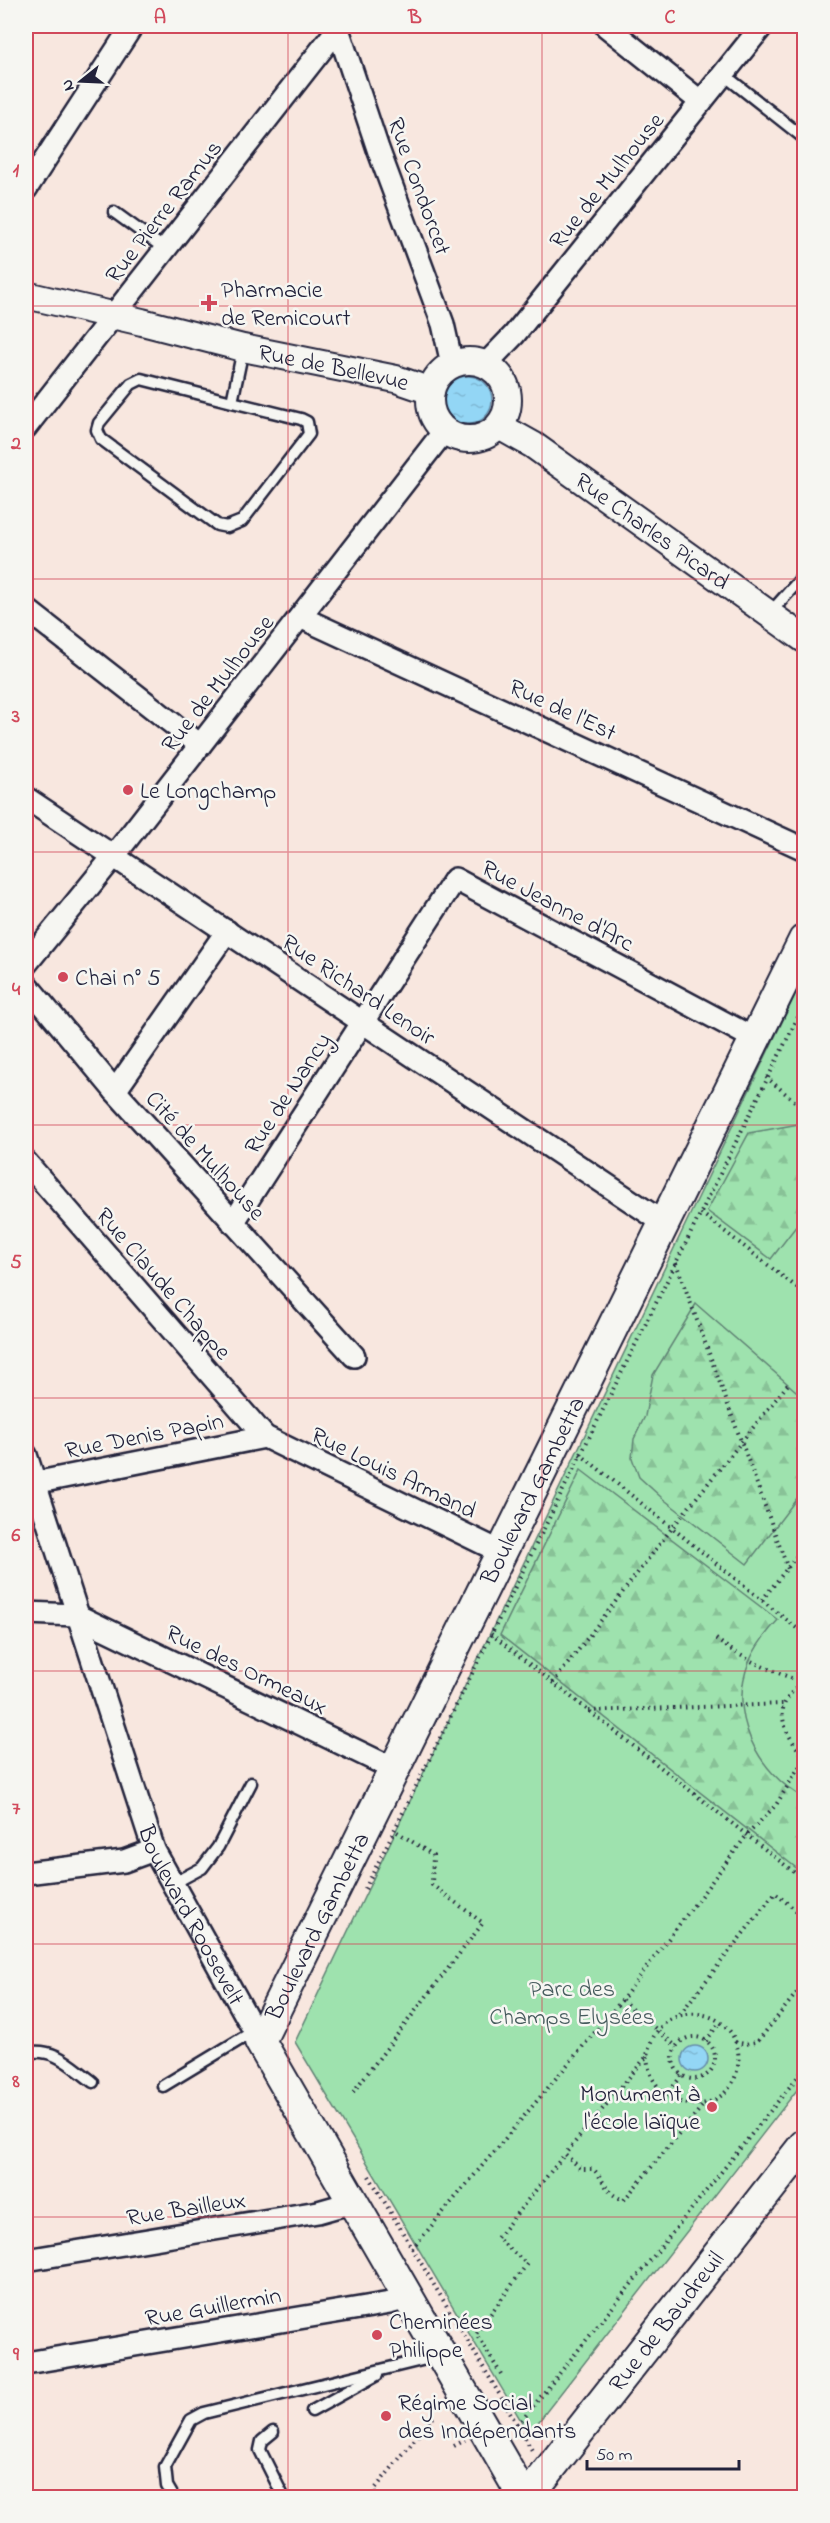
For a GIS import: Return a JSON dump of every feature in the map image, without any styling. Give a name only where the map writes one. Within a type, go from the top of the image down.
[{"type":"main road","name":"Boulevard Gambetta","points":[[257,2036],[383,1823],[394,1769],[481,1626],[501,1552],[558,1437],[680,1211],[751,1048],[804,940]]},
{"type":"main road","name":"Boulevard Roosevelt","points":[[257,2036],[353,2202],[400,2255],[408,2298],[525,2498]]},
{"type":"main road","name":"Rue de Baudreuil","points":[[525,2498],[804,2145]]},
{"type":"street","points":[[26,189],[132,26]]},
{"type":"street","name":"Rue Pierre Ramus","points":[[26,427],[339,26]]},
{"type":"street","name":"Rue Condorcet","points":[[339,26],[378,149],[443,324],[452,364]]},
{"type":"street","points":[[606,26],[701,102]]},
{"type":"street","name":"Rue de Mulhouse","points":[[486,364],[514,335],[762,26]]},
{"type":"street","name":"Rue de Bellevue","points":[[26,295],[243,348],[396,380],[431,391]]},
{"type":"street","points":[[475,361],[486,364],[504,380],[508,392],[509,404],[499,426],[490,433],[467,439],[445,430],[432,412],[431,391],[443,371],[452,364],[475,361]]},
{"type":"street","name":"Rue Charles Picard","points":[[499,426],[533,445],[804,639]]},
{"type":"street","name":"Rue de Mulhouse","points":[[26,964],[114,856],[445,430]]},
{"type":"street","points":[[26,609],[200,745]]},
{"type":"street","name":"Rue de l'Est","points":[[300,617],[804,849]]},
{"type":"street","name":"Rue Richard Lenoir","points":[[26,798],[364,1022],[680,1211]]},
{"type":"street","name":"Rue Jeanne d'Arc","points":[[364,1022],[455,879],[751,1048]]},
{"type":"street","points":[[115,1091],[227,931]]},
{"type":"street","name":"Cité de Mulhouse","points":[[26,984],[115,1091],[354,1356]]},
{"type":"street","name":"Rue de Nancy","points":[[233,1223],[364,1022]]},
{"type":"street","name":"Rue Claude Chappe","points":[[26,1162],[265,1437]]},
{"type":"street","name":"Rue Denis Papin","points":[[34,1483],[265,1437]]},
{"type":"street","name":"Rue Louis Armand","points":[[265,1437],[501,1552]]},
{"type":"street","name":"Boulevard Roosevelt","points":[[26,1455],[154,1850],[257,2036]]},
{"type":"street","points":[[26,1613],[76,1615]]},
{"type":"street","name":"Rue des Ormeaux","points":[[76,1615],[394,1769]]},
{"type":"street","points":[[26,1873],[124,1861],[154,1850]]},
{"type":"street","name":"Rue Bailleux","points":[[26,2260],[318,2212],[353,2202]]},
{"type":"street","name":"Rue Guillermin","points":[[26,2363],[390,2303],[408,2298]]},
{"type":"lane","points":[[723,74],[804,138]]},
{"type":"lane","points":[[114,212],[165,249]]},
{"type":"lane","points":[[232,402],[243,348]]},
{"type":"lane","points":[[141,379],[232,402],[301,418],[307,422],[309,435],[242,521],[226,527],[217,525],[100,438],[98,430],[99,423],[131,384],[141,379]]},
{"type":"lane","points":[[769,614],[804,575]]},
{"type":"lane","points":[[172,1884],[202,1868],[218,1847],[251,1783]]},
{"type":"lane","points":[[163,2086],[257,2036]]},
{"type":"lane","points":[[26,2054],[37,2051],[53,2053],[93,2082]]},
{"type":"lane","points":[[174,2498],[167,2486],[165,2467],[191,2420],[204,2413],[442,2355]]},
{"type":"lane","points":[[312,2411],[390,2368]]},
{"type":"lane","points":[[273,2432],[262,2441],[260,2450],[284,2498]]},
{"type":"path","points":[[364,1892],[383,1823],[481,1626],[582,1455],[676,1262],[680,1211],[767,1078],[804,1005]]},
{"type":"path","points":[[751,1048],[767,1078],[804,1109]]},
{"type":"path","points":[[680,1211],[804,1293]]},
{"type":"path","points":[[676,1262],[788,1569]]},
{"type":"path","points":[[553,1683],[672,1528],[789,1383]]},
{"type":"path","points":[[558,1437],[804,1634]]},
{"type":"path","points":[[762,1600],[804,1548]]},
{"type":"path","points":[[481,1626],[804,1880]]},
{"type":"path","points":[[400,2255],[621,2000],[747,1835],[776,1805],[804,1758],[788,1734],[783,1713],[784,1704],[803,1680],[754,1664],[734,1653],[716,1639]]},
{"type":"path","points":[[589,1711],[784,1704]]},
{"type":"path","points":[[353,2091],[483,1923],[432,1885],[433,1856],[383,1823]]},
{"type":"path","points":[[680,2015],[775,1893],[804,1917]]},
{"type":"path","points":[[735,2042],[745,2044],[757,2042],[804,1984]]},
{"type":"path","points":[[621,2000],[677,2047]]},
{"type":"path","points":[[565,2154],[581,2169],[593,2169],[599,2175],[602,2184],[614,2196],[624,2200],[705,2103],[727,2090],[738,2067],[735,2042],[729,2031],[720,2022],[701,2014],[680,2015],[670,2019],[656,2031],[649,2044],[648,2068],[652,2080],[666,2096],[680,2103],[693,2105],[705,2103]]},
{"type":"path","points":[[706,2041],[720,2022]]},
{"type":"path","points":[[687,2039],[706,2041],[711,2046],[715,2058],[711,2070],[707,2075],[695,2079],[682,2075],[675,2065],[677,2047],[687,2039]]},
{"type":"path","points":[[468,2341],[476,2334],[528,2264],[497,2238],[647,2056]]},
{"type":"path","points":[[518,2426],[804,2069]]},
{"type":"path","points":[[666,2096],[682,2075]]},
{"type":"path","points":[[364,2167],[400,2255],[468,2341],[510,2412]]},
{"type":"path","points":[[476,2334],[501,2374]]},
{"type":"path","points":[[378,2498],[374,2490],[436,2416]]},
{"type":"green space","name":"Parc des Champs Elysées","points":[[804,976],[804,2081],[529,2434],[295,2042]]},
{"type":"green space","points":[[804,1123],[804,1216],[771,1259],[707,1211],[749,1133]]},
{"type":"green space","points":[[696,1304],[804,1398],[804,1489],[747,1564],[662,1498],[639,1477],[632,1458],[634,1439],[645,1416],[653,1375]]},
{"type":"green space","points":[[581,1470],[778,1620],[762,1640],[749,1662],[743,1682],[742,1702],[751,1740],[760,1758],[787,1787],[804,1798],[804,1874],[500,1635]]},
{"type":"water","points":[[468,376],[485,383],[492,400],[485,417],[468,424],[451,417],[444,400],[451,383]]},
{"type":"water","points":[[695,2046],[704,2050],[708,2059],[704,2068],[695,2072],[686,2068],[682,2059],[686,2050]]},
{"type":"place","name":"Pharmacie de Remicourt","points":[[209,303]]},
{"type":"place","name":"Le Longchamp","points":[[128,790]]},
{"type":"place","name":"Chai n° 5","points":[[63,977]]},
{"type":"place","name":"Monument à l'école laïque","points":[[712,2107]]},
{"type":"place","name":"Cheminées Philippe","points":[[377,2335]]},
{"type":"place","name":"Régime Social des Indépendants","points":[[386,2416]]}]
